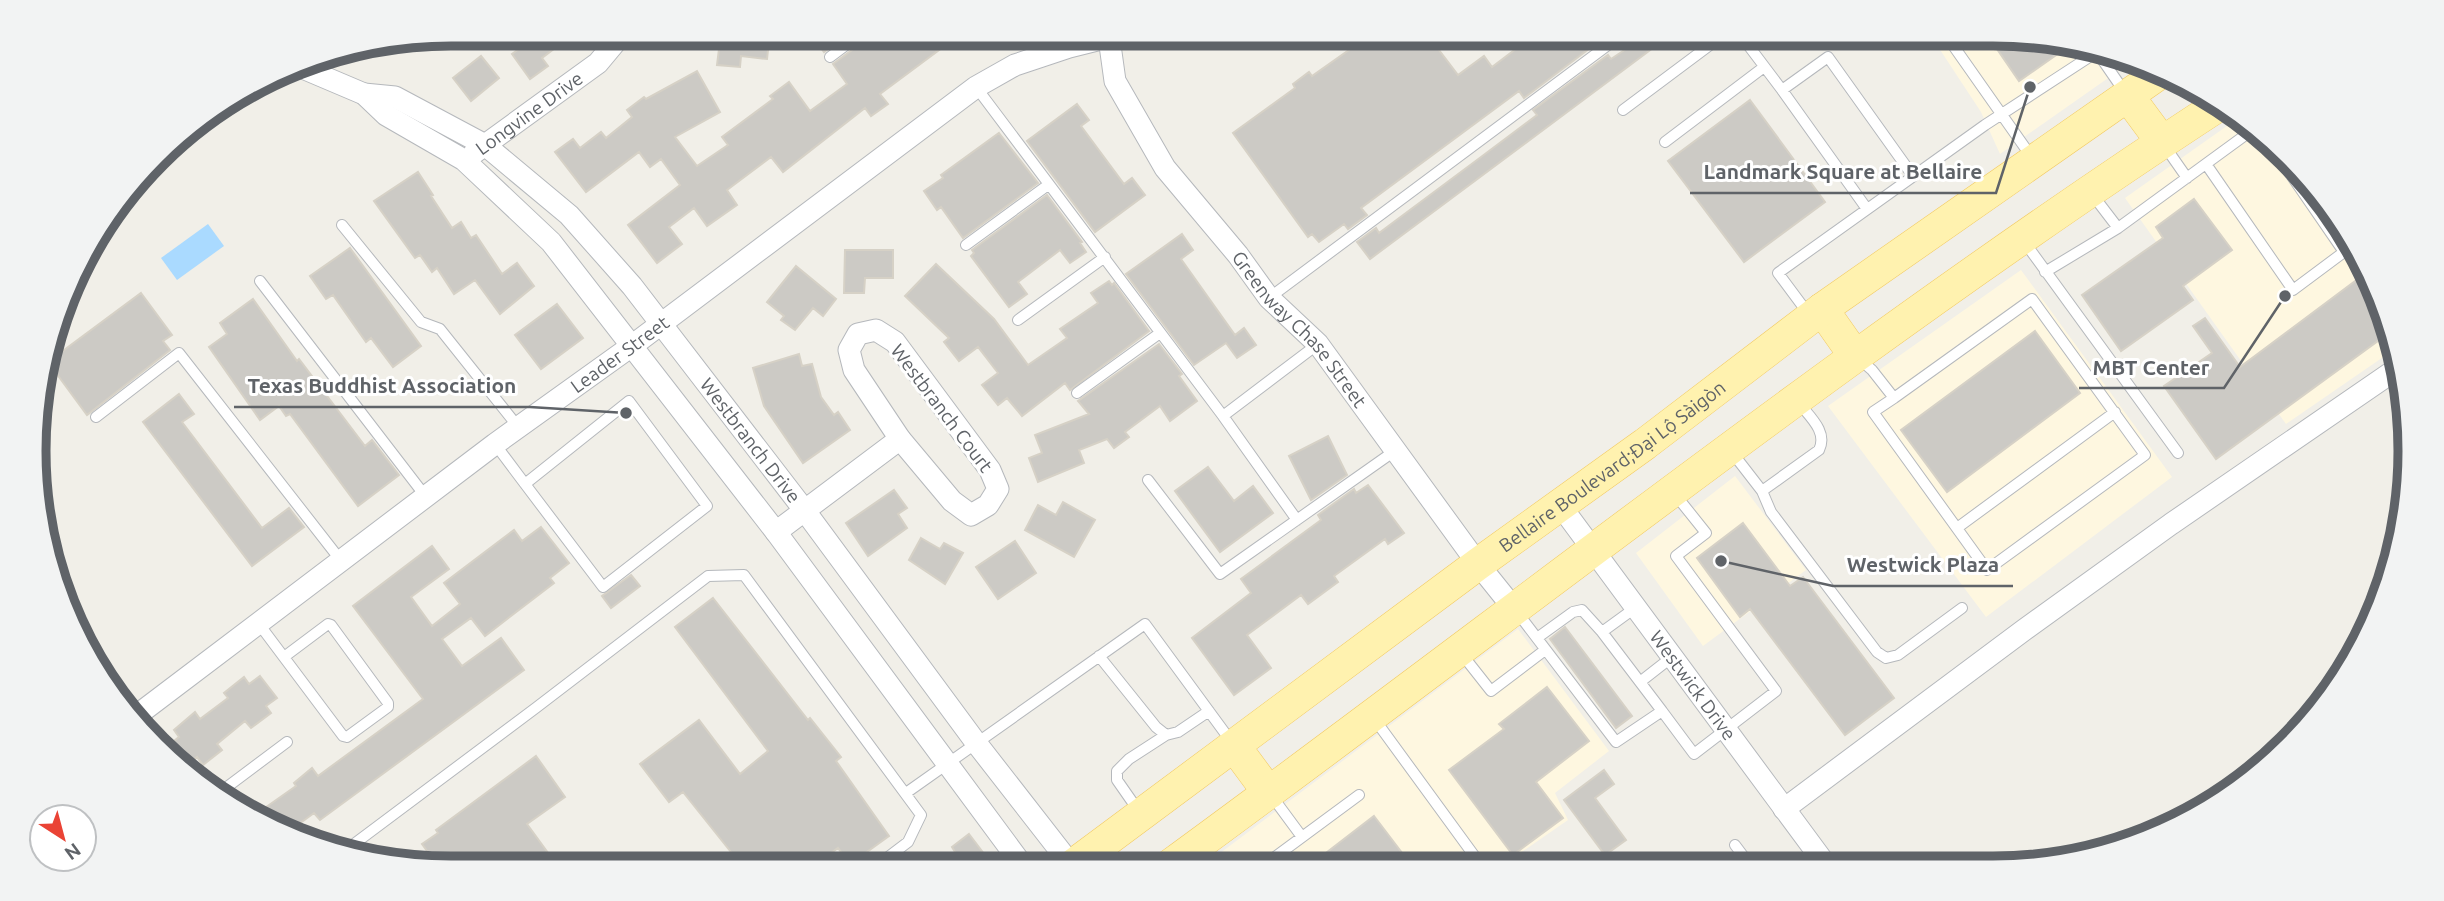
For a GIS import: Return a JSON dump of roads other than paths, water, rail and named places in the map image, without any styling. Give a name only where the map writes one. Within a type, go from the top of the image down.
[{"type":"main road","name":"Bellaire Boulevard;Đại Lộ Sàigòn","points":[[1086,856],[1478,564],[1645,444],[1816,313],[2153,78]]},
{"type":"main road","points":[[2128,96],[2162,142]]},
{"type":"main road","points":[[1183,856],[1855,356],[2162,142],[2213,110]]},
{"type":"main road","points":[[1816,313],[1855,356]]},
{"type":"main road","points":[[1235,747],[1269,793]]},
{"type":"street","name":"Longvine Drive","points":[[464,160],[598,64],[613,46]]},
{"type":"street","name":"Leader Street","points":[[141,712],[495,444],[633,345],[976,87],[1015,65],[1073,46]]},
{"type":"street","name":"Greenway Chase Street","points":[[1117,46],[1115,81],[1165,168],[1238,255],[1269,298],[1318,344],[1478,564],[1515,610]]},
{"type":"street","name":"Westbranch Drive","points":[[310,71],[364,94],[395,97],[485,145],[569,215],[632,286],[806,510],[977,744],[1064,856]]},
{"type":"street","name":"Westbranch Drive","points":[[364,94],[386,115],[464,160],[551,242],[776,532],[1016,856]]},
{"type":"street","name":"Westbranch Court","points":[[876,330],[895,341],[990,470],[998,489],[988,505],[971,515],[952,501],[900,439],[853,370],[849,351],[858,334],[876,330]]},
{"type":"street","points":[[1784,808],[2160,532],[2391,373]]},
{"type":"street","points":[[776,532],[900,439]]},
{"type":"street","name":"Westwick Drive","points":[[1560,505],[1784,808],[1816,856]]},
{"type":"lane","points":[[830,57],[845,46]]},
{"type":"lane","points":[[1269,298],[1607,46]]},
{"type":"lane","points":[[1623,110],[1709,46]]},
{"type":"lane","points":[[1749,46],[1867,209]]},
{"type":"lane","points":[[1954,46],[2034,161]]},
{"type":"lane","points":[[1782,90],[1828,57],[1913,176]]},
{"type":"lane","points":[[1816,313],[1778,273],[1984,125],[2090,57]]},
{"type":"lane","points":[[2107,62],[2128,96]]},
{"type":"lane","points":[[1665,142],[1764,67]]},
{"type":"lane","points":[[976,87],[1223,416],[1297,520]]},
{"type":"lane","points":[[2045,272],[2118,228],[2246,134]]},
{"type":"lane","points":[[2162,142],[2187,178]]},
{"type":"lane","points":[[2206,164],[2293,290],[2344,252],[2292,177]]},
{"type":"lane","points":[[966,245],[1048,185]]},
{"type":"lane","points":[[2091,192],[2118,228]]},
{"type":"lane","points":[[342,225],[421,322],[440,329],[519,428]]},
{"type":"lane","points":[[2022,240],[2178,453]]},
{"type":"lane","points":[[1018,320],[1105,257]]},
{"type":"lane","points":[[260,281],[426,497]]},
{"type":"lane","points":[[2032,299],[2146,454],[1987,569],[1873,412],[1894,398],[2032,299]]},
{"type":"lane","points":[[1077,394],[1160,334]]},
{"type":"lane","points":[[1223,416],[1318,344]]},
{"type":"lane","points":[[96,417],[179,353],[342,562]]},
{"type":"lane","points":[[1855,356],[1872,370],[1894,398]]},
{"type":"lane","points":[[1762,491],[1819,450],[1823,443],[1821,432],[1796,399]]},
{"type":"lane","points":[[495,444],[525,484],[603,587],[707,506],[629,401],[525,484]]},
{"type":"lane","points":[[1957,528],[2115,412]]},
{"type":"lane","points":[[1729,449],[1762,491],[1771,512],[1877,652],[1886,658],[1898,655],[1962,608]]},
{"type":"lane","points":[[1148,480],[1220,574],[1397,450]]},
{"type":"lane","points":[[1537,638],[1578,609],[1588,614],[1695,754],[1776,691],[1676,556],[1706,533],[1673,491]]},
{"type":"lane","points":[[354,844],[708,576],[744,575],[921,815],[908,842],[890,856]]},
{"type":"lane","points":[[1602,632],[1635,608]]},
{"type":"lane","points":[[1515,610],[1616,742],[1662,711]]},
{"type":"lane","points":[[259,624],[343,736],[347,737],[387,707],[388,703],[331,625],[328,624],[284,657]]},
{"type":"lane","points":[[906,793],[1145,624],[1235,747]]},
{"type":"lane","points":[[1460,651],[1491,691],[1545,650]]},
{"type":"lane","points":[[1099,656],[1156,727],[1166,735]]},
{"type":"lane","points":[[1640,682],[1672,657]]},
{"type":"lane","points":[[1142,815],[1117,780],[1117,771],[1129,759],[1209,711]]},
{"type":"lane","points":[[1373,717],[1474,856]]},
{"type":"lane","points":[[226,788],[287,742]]},
{"type":"lane","points":[[1269,793],[1302,837]]},
{"type":"lane","points":[[1276,856],[1359,795]]},
{"type":"lane","points":[[1735,845],[1743,856]]},
{"type":"water","points":[[208,224],[224,246],[177,280],[161,258]]},
{"type":"place","name":"Landmark Square at Bellaire","points":[[2030,87]]},
{"type":"place","name":"MBT Center","points":[[2285,296]]},
{"type":"place","name":"Texas Buddhist Association","points":[[626,413]]},
{"type":"place","name":"Westwick Plaza","points":[[1721,561]]}]
